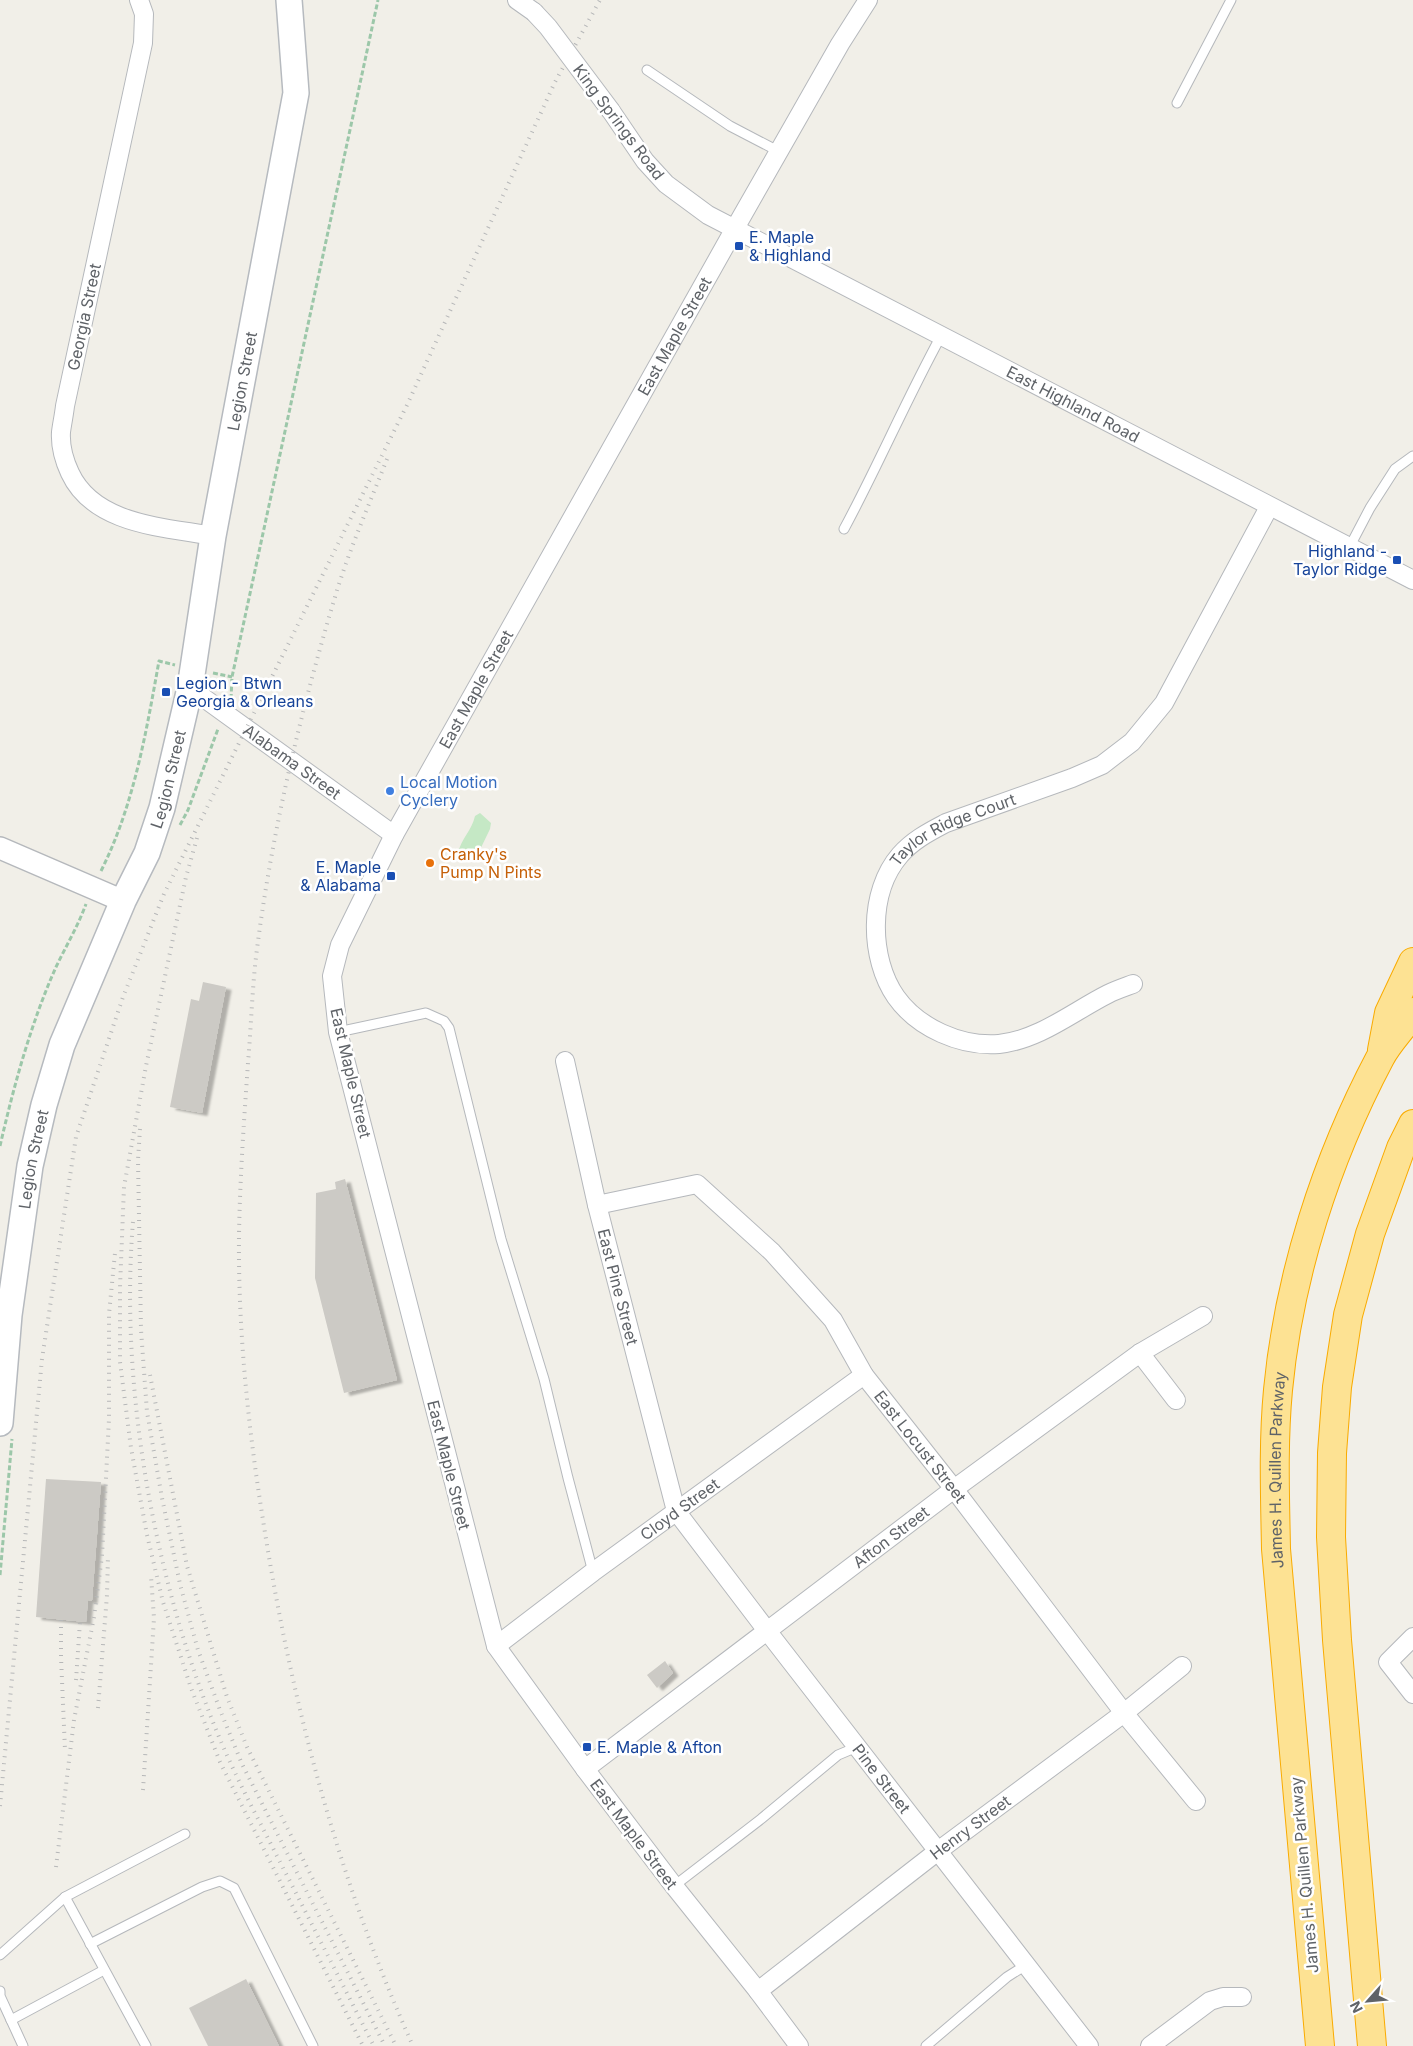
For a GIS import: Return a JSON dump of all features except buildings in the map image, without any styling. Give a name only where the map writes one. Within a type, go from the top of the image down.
[{"type":"highway","points":[[1381,1056],[1389,1013],[1413,962]]},
{"type":"highway","name":"James H. Quillen Parkway","points":[[1320,2046],[1276,1549],[1274,1469],[1278,1390],[1288,1319],[1319,1200],[1352,1117],[1381,1056],[1413,1012]]},
{"type":"highway","points":[[1372,2046],[1337,1640],[1331,1537],[1332,1453],[1337,1387],[1348,1315],[1370,1234],[1401,1148],[1413,1124]]},
{"type":"main road","name":"Legion Street","points":[[6,1430],[5,1315],[30,1166],[44,1105],[62,1045],[122,901],[147,853],[162,808],[190,688],[213,536],[296,93],[289,0]]},
{"type":"street","name":"Georgia Street","points":[[139,0],[144,14],[143,43],[65,406],[61,433],[63,457],[74,481],[90,500],[108,512],[127,519],[213,536]]},
{"type":"street","name":"King Springs Road","points":[[517,0],[534,12],[548,26],[645,161],[666,184],[690,203],[734,230]]},
{"type":"street","name":"East Maple Street","points":[[798,2046],[758,1991],[674,1886],[585,1769],[496,1646],[338,1032],[332,976],[340,945],[394,835],[778,151],[840,44],[868,0]]},
{"type":"street","name":"East Highland Road","points":[[734,230],[1413,580]]},
{"type":"street","name":"Taylor Ridge Court","points":[[1133,984],[1110,993],[1058,1023],[1020,1039],[991,1044],[976,1043],[951,1037],[930,1028],[912,1014],[896,997],[885,976],[877,947],[876,921],[878,900],[887,875],[899,857],[914,841],[929,831],[1102,765],[1132,742],[1164,703],[1269,507]]},
{"type":"street","name":"Alabama Street","points":[[190,688],[394,835]]},
{"type":"street","points":[[0,848],[122,901]]},
{"type":"street","name":"East Pine Street","points":[[565,1061],[597,1205],[676,1511]]},
{"type":"street","name":"East Locust Street","points":[[597,1205],[698,1184],[772,1252],[834,1320],[864,1375],[954,1489],[1124,1712],[1196,1801]]},
{"type":"street","name":"Afton Street","points":[[585,1769],[954,1489],[1140,1353],[1203,1316]]},
{"type":"street","points":[[1140,1353],[1176,1400]]},
{"type":"street","name":"Cloyd Street","points":[[496,1646],[593,1572],[864,1375]]},
{"type":"street","name":"Pine Street","points":[[676,1511],[1089,2046]]},
{"type":"street","points":[[1413,1637],[1388,1662],[1413,1694]]},
{"type":"street","name":"Henry Street","points":[[758,1991],[938,1851],[1124,1712],[1182,1666]]},
{"type":"street","points":[[1150,2046],[1210,2002],[1223,1998],[1242,1997]]},
{"type":"lane","points":[[1177,103],[1231,0]]},
{"type":"lane","points":[[647,70],[730,126],[778,151]]},
{"type":"lane","points":[[844,529],[940,336]]},
{"type":"lane","points":[[1349,548],[1370,508],[1395,469],[1413,456]]},
{"type":"lane","points":[[338,1032],[426,1013],[444,1021],[449,1028],[501,1239],[544,1379],[593,1572]]},
{"type":"lane","points":[[674,1886],[762,1819],[838,1755],[857,1747]]},
{"type":"lane","points":[[0,1954],[65,1897],[185,1834]]},
{"type":"lane","points":[[90,1944],[202,1887],[220,1881],[234,1888],[313,2046]]},
{"type":"lane","points":[[65,1897],[146,2046]]},
{"type":"lane","points":[[926,2046],[1007,1977],[1026,1965]]},
{"type":"lane","points":[[11,2020],[104,1970]]},
{"type":"lane","points":[[0,1991],[0,1996],[23,2046]]},
{"type":"path","points":[[231,705],[232,678],[378,0]]},
{"type":"path","points":[[179,826],[188,810],[220,722]]},
{"type":"path","points":[[0,1575],[6,1430]]},
{"type":"green space","points":[[480,813],[491,823],[490,829],[476,858],[470,861],[458,853],[475,816]]},
{"type":"railway","points":[[0,1806],[42,1359],[76,1137],[123,997],[164,894],[407,405],[555,82],[600,0]]},
{"type":"railway","points":[[387,459],[346,562],[335,597],[310,685],[278,820],[262,911],[253,983],[241,1170],[239,1271],[245,1378],[263,1520],[274,1588],[303,1722],[320,1788],[362,1919],[386,1983],[413,2046]]},
{"type":"railway","points":[[197,838],[186,877],[146,1066],[124,1187],[120,1287],[120,1362],[131,1448],[147,1535],[163,1602],[191,1688],[220,1762],[363,2046]]},
{"type":"railway","points":[[140,1129],[138,1160],[141,1330],[147,1412],[180,1584],[198,1650],[242,1764],[385,2046]]},
{"type":"railway","points":[[133,1222],[130,1287],[132,1353],[138,1421],[161,1555],[178,1621],[199,1684],[229,1760],[374,2046]]},
{"type":"railway","points":[[56,1867],[74,1720],[94,1617],[102,1556],[109,1419],[109,1314],[115,1253]]},
{"type":"railway","points":[[150,1375],[187,1566],[227,1697],[247,1747],[396,2046]]},
{"type":"railway","points":[[98,1708],[107,1595],[108,1556]]},
{"type":"railway","points":[[143,1790],[154,1618],[151,1576]]},
{"type":"railway","points":[[61,1620],[65,1750]]},
{"type":"railway","points":[[76,1680],[80,1622]]},
{"type":"place","name":"E. Maple & Highland","points":[[739,246]]},
{"type":"place","name":"Highland - Taylor Ridge","points":[[1397,560]]},
{"type":"place","name":"Legion - Btwn Georgia & Orleans","points":[[166,692]]},
{"type":"place","name":"Local Motion Cyclery","points":[[390,791]]},
{"type":"place","name":"Cranky's Pump N Pints","points":[[430,863]]},
{"type":"place","name":"E. Maple & Alabama","points":[[391,876]]},
{"type":"place","name":"E. Maple & Afton","points":[[587,1747]]}]
